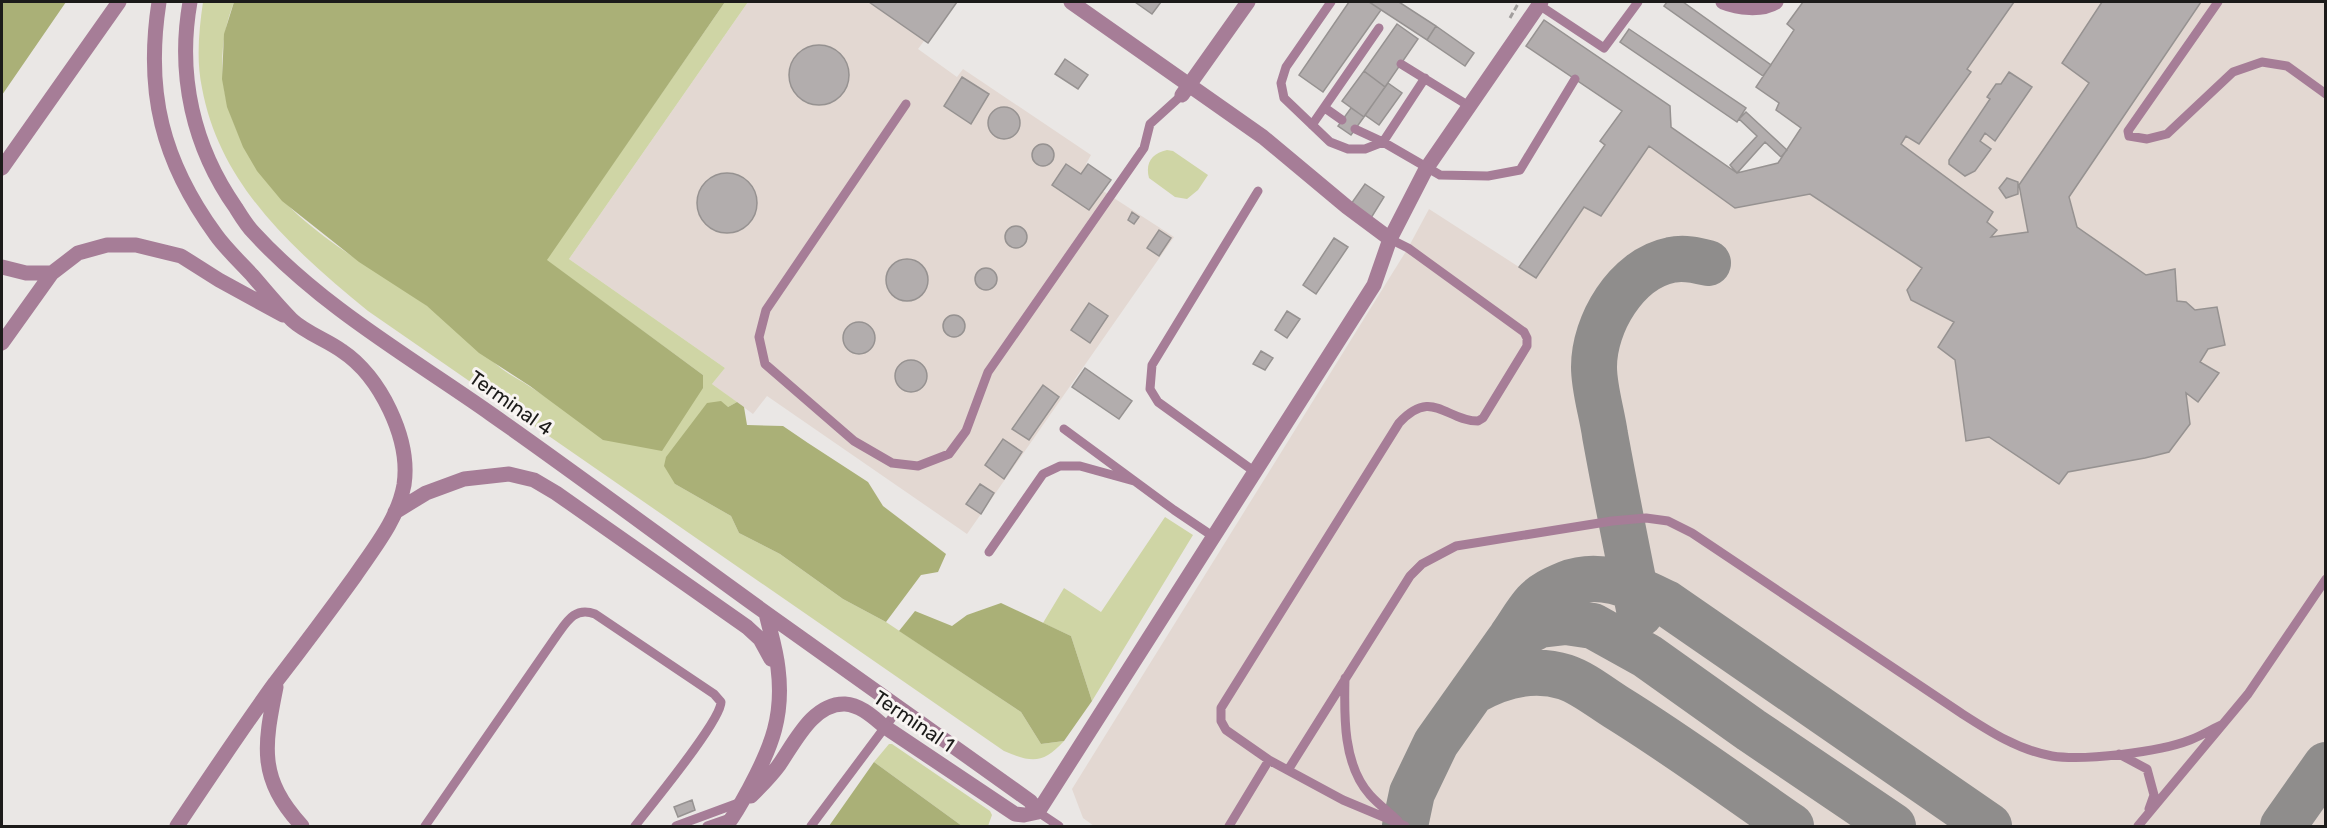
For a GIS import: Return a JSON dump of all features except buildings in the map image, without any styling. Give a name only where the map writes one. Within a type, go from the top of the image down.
[{"type":"street","points":[[2,168],[118,2]]},
{"type":"street","points":[[159,2],[155,27],[154,74],[160,121],[174,165],[187,190],[217,236],[293,321]]},
{"type":"street","name":"Terminal 4","points":[[190,2],[186,42],[187,86],[194,123],[206,156],[223,189],[252,232],[301,279],[349,316],[492,414],[766,613]]},
{"type":"street","points":[[1071,2],[1186,90],[1263,138],[1390,239]]},
{"type":"street","points":[[1186,90],[1248,2]]},
{"type":"street","points":[[1723,2],[1747,8],[1776,2]]},
{"type":"street","points":[[1038,812],[1374,285],[1390,239],[1426,169],[1540,3]]},
{"type":"street","points":[[2,343],[52,273],[78,253],[107,245],[136,245],[154,248],[181,256],[344,352],[364,369],[381,393],[395,422],[403,455],[404,484],[385,533],[233,741],[177,826]]},
{"type":"street","points":[[2,267],[27,273],[52,273]]},
{"type":"street","points":[[395,512],[426,493],[464,479],[509,474],[534,480],[747,627],[760,639],[769,652],[779,683]]},
{"type":"street","points":[[730,822],[766,757],[775,733],[779,711],[776,655],[766,613]]},
{"type":"street","name":"Terminal 1","points":[[730,822],[777,767],[802,730],[817,714],[832,706],[845,704],[866,711],[885,727],[1015,814],[1038,812],[1030,801],[766,613]]},
{"type":"street","points":[[277,681],[267,729],[267,760],[271,782],[280,801],[302,826]]},
{"type":"lane","points":[[1331,2],[1286,67],[1281,83],[1284,98],[1330,142],[1348,149],[1365,148],[1383,142],[1425,78]]},
{"type":"lane","points":[[1593,53],[1604,48],[1638,2]]},
{"type":"lane","points":[[2218,2],[2128,131],[2129,136],[2147,139],[2167,134],[2233,72],[2262,62],[2287,66],[2325,94]]},
{"type":"lane","points":[[1540,3],[1604,48]]},
{"type":"lane","points":[[1312,125],[1378,28]]},
{"type":"lane","points":[[1401,64],[1469,106]]},
{"type":"lane","points":[[1355,129],[1383,142],[1426,169],[1440,175],[1463,177],[1504,175],[1520,170],[1575,79]]},
{"type":"lane","points":[[906,104],[765,310],[759,337],[765,364],[854,441],[892,463],[918,466],[949,454],[966,431],[988,372],[1144,148],[1150,124],[1186,90]]},
{"type":"lane","points":[[1325,108],[1342,120]]},
{"type":"lane","points":[[1256,472],[1158,402],[1150,389],[1152,365],[1258,191]]},
{"type":"lane","points":[[1390,239],[1408,248],[1524,332],[1527,346],[1483,418],[1478,421],[1441,409],[1423,407],[1411,410],[1399,423],[1221,708],[1221,721],[1226,730],[1269,760],[1343,800],[1405,826]]},
{"type":"lane","points":[[1064,429],[1214,537]]},
{"type":"lane","points":[[989,552],[1043,474],[1060,466],[1080,466],[1134,481]]},
{"type":"lane","points":[[1288,770],[1410,576],[1422,564],[1456,546],[1612,521],[1646,518],[1668,521],[1692,533],[1992,733],[2021,747],[2052,756],[2079,758],[2166,747],[2189,740],[2223,724]]},
{"type":"lane","points":[[2138,826],[2248,694],[2325,579]]},
{"type":"lane","points":[[425,826],[555,638],[574,614],[581,611],[594,614],[714,694],[720,702],[719,713],[702,739],[635,826]]},
{"type":"lane","points":[[1346,677],[1344,715],[1350,753],[1357,774],[1369,794],[1405,826]]},
{"type":"lane","points":[[811,826],[900,707]]},
{"type":"lane","points":[[2119,753],[2147,769],[2154,795],[2148,814]]},
{"type":"lane","points":[[1229,826],[1269,760]]},
{"type":"lane","points":[[676,826],[742,802]]},
{"type":"lane","name":"Terminal 1","points":[[1038,812],[1059,826]]},
{"type":"lane","points":[[706,826],[730,822]]},
{"type":"shaded area","points":[[748,2],[870,2],[924,41],[918,49],[957,77],[963,69],[1091,155],[1086,164],[1111,180],[1103,191],[1174,237],[967,534],[767,396],[753,414],[712,384],[725,368],[569,259]]},
{"type":"shaded area","points":[[1803,2],[2325,2],[2325,826],[1094,826],[1083,818],[1072,789],[1408,248],[1429,209],[1519,267],[1604,146],[1600,141],[1622,111],[1526,46],[1544,20],[1670,106],[1672,127],[1738,173],[1778,163],[1801,128],[1776,110],[1779,102],[1756,87],[1794,31],[1788,24]]},
{"type":"green space","points":[[2,2],[66,2],[2,95]]},
{"type":"green space","points":[[203,2],[234,2],[225,31],[222,62],[228,107],[249,154],[268,183],[289,207],[340,248],[436,312],[502,369],[548,398],[603,439],[703,375],[546,260],[725,2],[748,2],[569,259],[725,368],[712,384],[737,402],[728,407],[675,484],[731,516],[739,533],[780,554],[843,599],[886,622],[1021,712],[1041,744],[1064,741],[1050,754],[1037,759],[1022,758],[1004,751],[368,311],[314,265],[264,214],[243,186],[225,156],[211,123],[199,67]]},
{"type":"green space","points":[[234,2],[725,2],[547,260],[703,375],[703,388],[662,451],[603,440],[530,386],[479,353],[427,306],[359,262],[282,201],[257,171],[243,147],[227,107],[222,79],[224,34]]},
{"type":"green space","points":[[1167,150],[1173,151],[1208,175],[1198,190],[1187,199],[1175,197],[1149,178],[1149,163],[1154,156]]},
{"type":"green space","points":[[721,401],[728,407],[737,402],[744,407],[747,425],[783,426],[868,482],[883,506],[946,554],[938,572],[921,575],[886,622],[843,599],[780,554],[739,533],[731,516],[675,484],[664,466],[666,457],[707,403]]},
{"type":"green space","points":[[1165,517],[1193,535],[1092,701],[1071,636],[1043,623],[1064,588],[1101,612]]},
{"type":"green space","points":[[1001,603],[1071,636],[1092,701],[1064,741],[1041,744],[1021,712],[899,631],[915,611],[952,626],[967,615]]},
{"type":"green space","points":[[889,744],[990,811],[992,815],[988,826],[962,826],[874,762]]},
{"type":"green space","points":[[874,762],[962,826],[829,826]]},
{"type":"taxiway","points":[[1640,614],[1594,375],[1595,350],[1606,317],[1627,286],[1640,274],[1655,265],[1676,259],[1708,263]]},
{"type":"taxiway","points":[[1511,637],[1538,600],[1549,592],[1579,580],[1617,582],[1642,591],[1666,603],[1989,826]]},
{"type":"taxiway","points":[[1405,826],[1412,793],[1436,743],[1509,640],[1540,625],[1566,622],[1593,626],[1647,656],[1893,826]]},
{"type":"taxiway","points":[[1472,692],[1505,678],[1529,673],[1565,677],[1591,690],[1791,826]]},
{"type":"taxiway","points":[[2283,826],[2326,765]]}]
